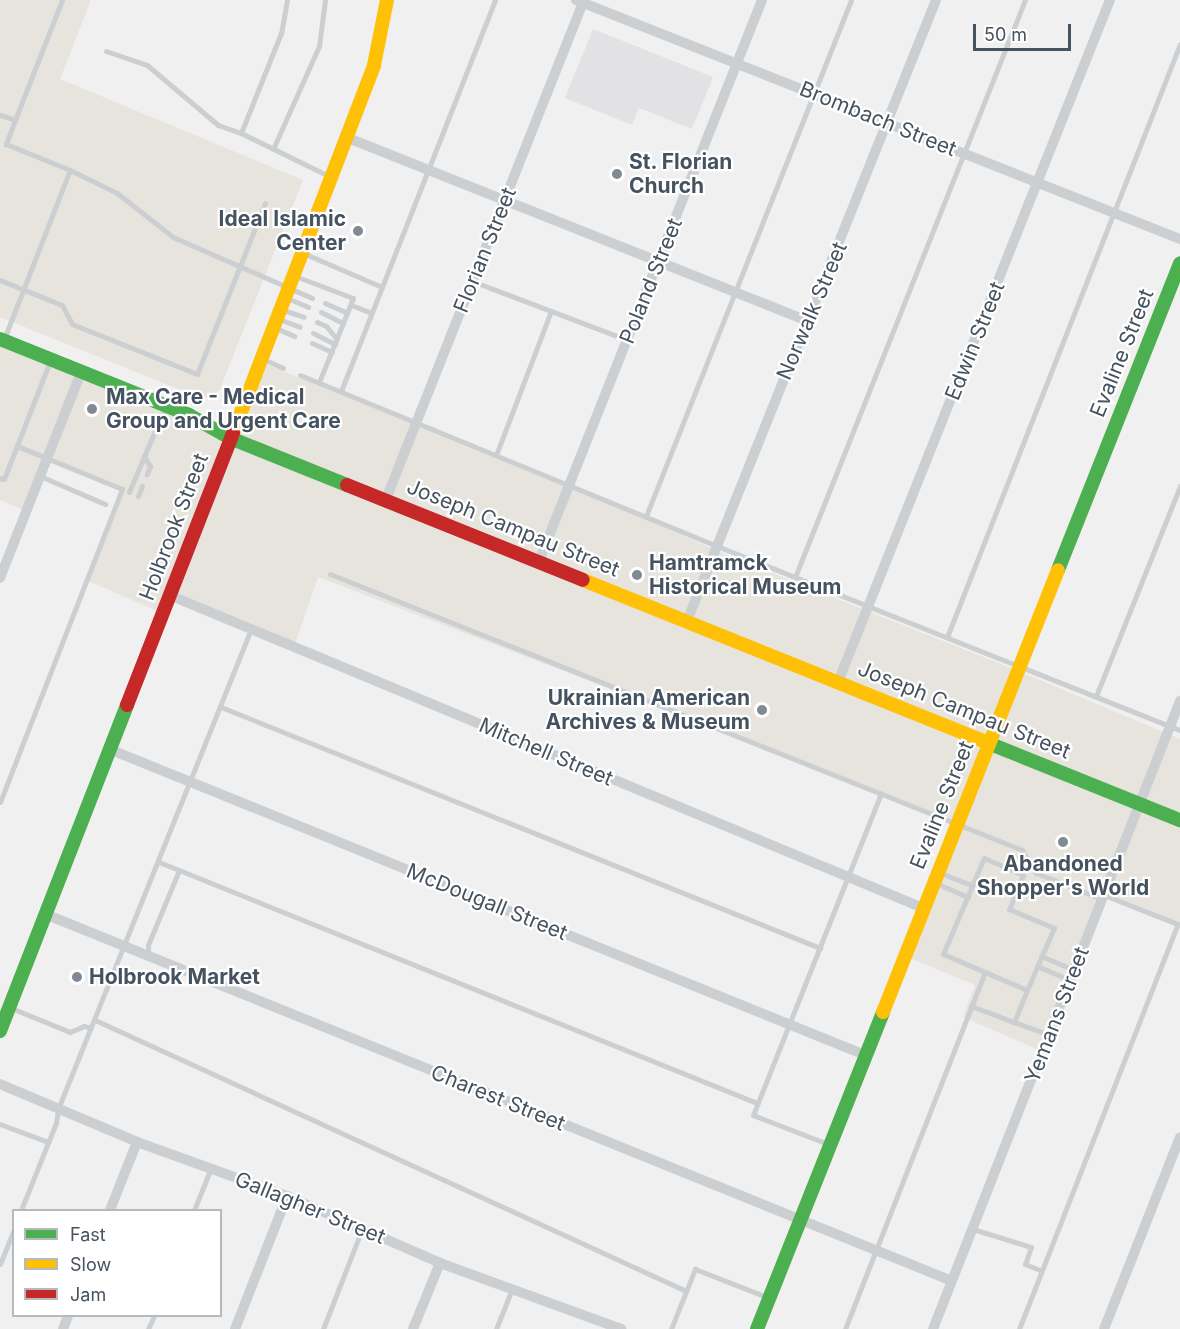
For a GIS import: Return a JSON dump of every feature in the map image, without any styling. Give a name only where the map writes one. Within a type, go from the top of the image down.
[{"type":"street","name":"Holbrook Street","points":[[0,1031],[348,138],[374,65],[387,0]]},
{"type":"street","name":"Poland Street","points":[[539,561],[762,0]]},
{"type":"street","name":"Norwalk Street","points":[[687,621],[936,0]]},
{"type":"street","name":"Edwin Street","points":[[838,682],[1110,0]]},
{"type":"street","name":"Brombach Street","points":[[581,1],[1180,239]]},
{"type":"street","name":"Florian Street","points":[[386,499],[581,1]]},
{"type":"street","points":[[348,138],[806,320]]},
{"type":"street","name":"Evaline Street","points":[[757,1329],[1180,263]]},
{"type":"street","name":"Joseph Campau Street","points":[[2,340],[166,405],[230,438],[1180,820]]},
{"type":"street","points":[[0,578],[81,372]]},
{"type":"street","name":"Mitchell Street","points":[[170,595],[923,908]]},
{"type":"street","name":"Yemans Street","points":[[933,1329],[1139,804],[1175,728],[1180,701]]},
{"type":"street","name":"McDougall Street","points":[[109,749],[865,1055]]},
{"type":"street","name":"Charest Street","points":[[45,914],[952,1281]]},
{"type":"street","name":"Gallagher Street","points":[[0,1084],[137,1142],[287,1196],[440,1263],[621,1329]]},
{"type":"street","points":[[1104,1329],[1180,1137]]},
{"type":"street","points":[[110,1209],[137,1142]]},
{"type":"street","points":[[235,1329],[287,1196]]},
{"type":"street","points":[[413,1329],[440,1263]]},
{"type":"street","points":[[582,1328],[586,1317]]},
{"type":"lane","points":[[62,0],[6,144],[70,170],[117,193],[173,237],[240,266],[283,303],[304,317]]},
{"type":"lane","points":[[242,134],[281,33],[287,0]]},
{"type":"lane","points":[[273,149],[318,46],[325,0]]},
{"type":"lane","points":[[341,391],[495,0]]},
{"type":"lane","points":[[646,516],[851,0]]},
{"type":"lane","points":[[795,577],[1025,0]]},
{"type":"lane","points":[[947,636],[1180,44]]},
{"type":"lane","points":[[106,51],[147,65],[218,125],[242,134],[332,178]]},
{"type":"lane","points":[[0,115],[15,120]]},
{"type":"lane","points":[[2,340],[70,170]]},
{"type":"lane","points":[[0,280],[63,305],[72,324],[197,374],[265,203]]},
{"type":"lane","points":[[303,253],[382,287]]},
{"type":"lane","points":[[472,281],[627,340]]},
{"type":"lane","points":[[283,303],[312,298]]},
{"type":"lane","points":[[283,303],[353,298],[319,382]]},
{"type":"lane","points":[[283,303],[308,307]]},
{"type":"lane","points":[[283,303],[300,327]]},
{"type":"lane","points":[[283,303],[294,336]]},
{"type":"lane","points":[[325,303],[347,313]]},
{"type":"lane","points":[[351,305],[372,313]]},
{"type":"lane","points":[[496,454],[551,311]]},
{"type":"lane","points":[[321,312],[343,323]]},
{"type":"lane","points":[[317,322],[326,326],[336,342]]},
{"type":"lane","points":[[313,333],[336,342]]},
{"type":"lane","points":[[312,344],[332,352]]},
{"type":"lane","points":[[0,478],[4,479],[51,359]]},
{"type":"lane","points":[[261,359],[283,368]]},
{"type":"lane","points":[[300,375],[717,546],[1175,728]]},
{"type":"lane","points":[[129,492],[166,405]]},
{"type":"lane","points":[[0,802],[122,489],[17,446]]},
{"type":"lane","points":[[144,456],[150,466],[147,474]]},
{"type":"lane","points":[[40,477],[105,504]]},
{"type":"lane","points":[[138,496],[142,486]]},
{"type":"lane","points":[[1096,696],[1180,486]]},
{"type":"lane","points":[[330,574],[1022,850],[1036,873]]},
{"type":"lane","points":[[21,1209],[48,1142],[58,1108],[251,629]]},
{"type":"lane","points":[[221,707],[820,948]]},
{"type":"lane","points":[[830,1145],[753,1115],[881,794]]},
{"type":"lane","points":[[1018,1329],[1179,924],[1036,873],[1023,875],[984,858],[944,954],[1028,990]]},
{"type":"lane","points":[[159,862],[757,1103]]},
{"type":"lane","points":[[148,956],[148,945],[178,870]]},
{"type":"lane","points":[[1014,1022],[1054,928],[1009,909],[1023,875]]},
{"type":"lane","points":[[936,877],[972,885]]},
{"type":"lane","points":[[936,877],[968,897]]},
{"type":"lane","points":[[1041,956],[1072,975]]},
{"type":"lane","points":[[1037,966],[1072,975]]},
{"type":"lane","points":[[845,1329],[985,972]]},
{"type":"lane","points":[[971,1006],[1049,1035]]},
{"type":"lane","points":[[9,1007],[70,1032],[84,1026],[91,1029]]},
{"type":"lane","points":[[94,1020],[686,1291]]},
{"type":"lane","points":[[0,1124],[48,1142]]},
{"type":"lane","points":[[194,1209],[211,1168]]},
{"type":"lane","points":[[323,1329],[362,1229]]},
{"type":"lane","points":[[973,1229],[1031,1247],[1025,1264],[1042,1271]]},
{"type":"lane","points":[[0,1264],[12,1235]]},
{"type":"lane","points":[[671,1329],[695,1269],[769,1298]]},
{"type":"lane","points":[[496,1329],[512,1289]]},
{"type":"shaded area","points":[[0,0],[91,0],[60,79],[303,180],[220,389],[212,397],[198,397],[0,317]]},
{"type":"shaded area","points":[[593,29],[713,77],[692,129],[639,108],[632,125],[565,98]]},
{"type":"shaded area","points":[[0,339],[230,438],[260,362],[570,485],[717,551],[1011,668],[1180,739],[1180,924],[1101,896],[1039,1050],[963,1017],[975,985],[905,956],[958,822],[318,577],[294,647],[170,595],[162,613],[86,580],[122,489],[47,459],[26,511],[0,500]]},
{"type":"traffic: fast","points":[[1058,570],[1180,263]]},
{"type":"traffic: fast","points":[[0,339],[189,415],[230,438],[347,485]]},
{"type":"traffic: fast","points":[[0,1031],[127,705]]},
{"type":"traffic: fast","points":[[988,743],[1180,820]]},
{"type":"traffic: fast","points":[[757,1329],[883,1012]]},
{"type":"traffic: slow","points":[[233,433],[374,65],[387,0]]},
{"type":"traffic: slow","points":[[883,1012],[1058,570]]},
{"type":"traffic: slow","points":[[583,580],[988,743]]},
{"type":"traffic: jam","points":[[127,705],[233,433]]},
{"type":"traffic: jam","points":[[347,485],[583,580]]},
{"type":"place","name":"St. Florian Church","points":[[617,174]]},
{"type":"place","name":"Ideal Islamic Center","points":[[358,231]]},
{"type":"place","name":"Max Care - Medical Group and Urgent Care","points":[[92,409]]},
{"type":"place","name":"Hamtramck Historical Museum","points":[[637,575]]},
{"type":"place","name":"Ukrainian American Archives & Museum","points":[[762,710]]},
{"type":"place","name":"Abandoned Shopper's World","points":[[1063,842]]},
{"type":"place","name":"Holbrook Market","points":[[77,977]]}]
